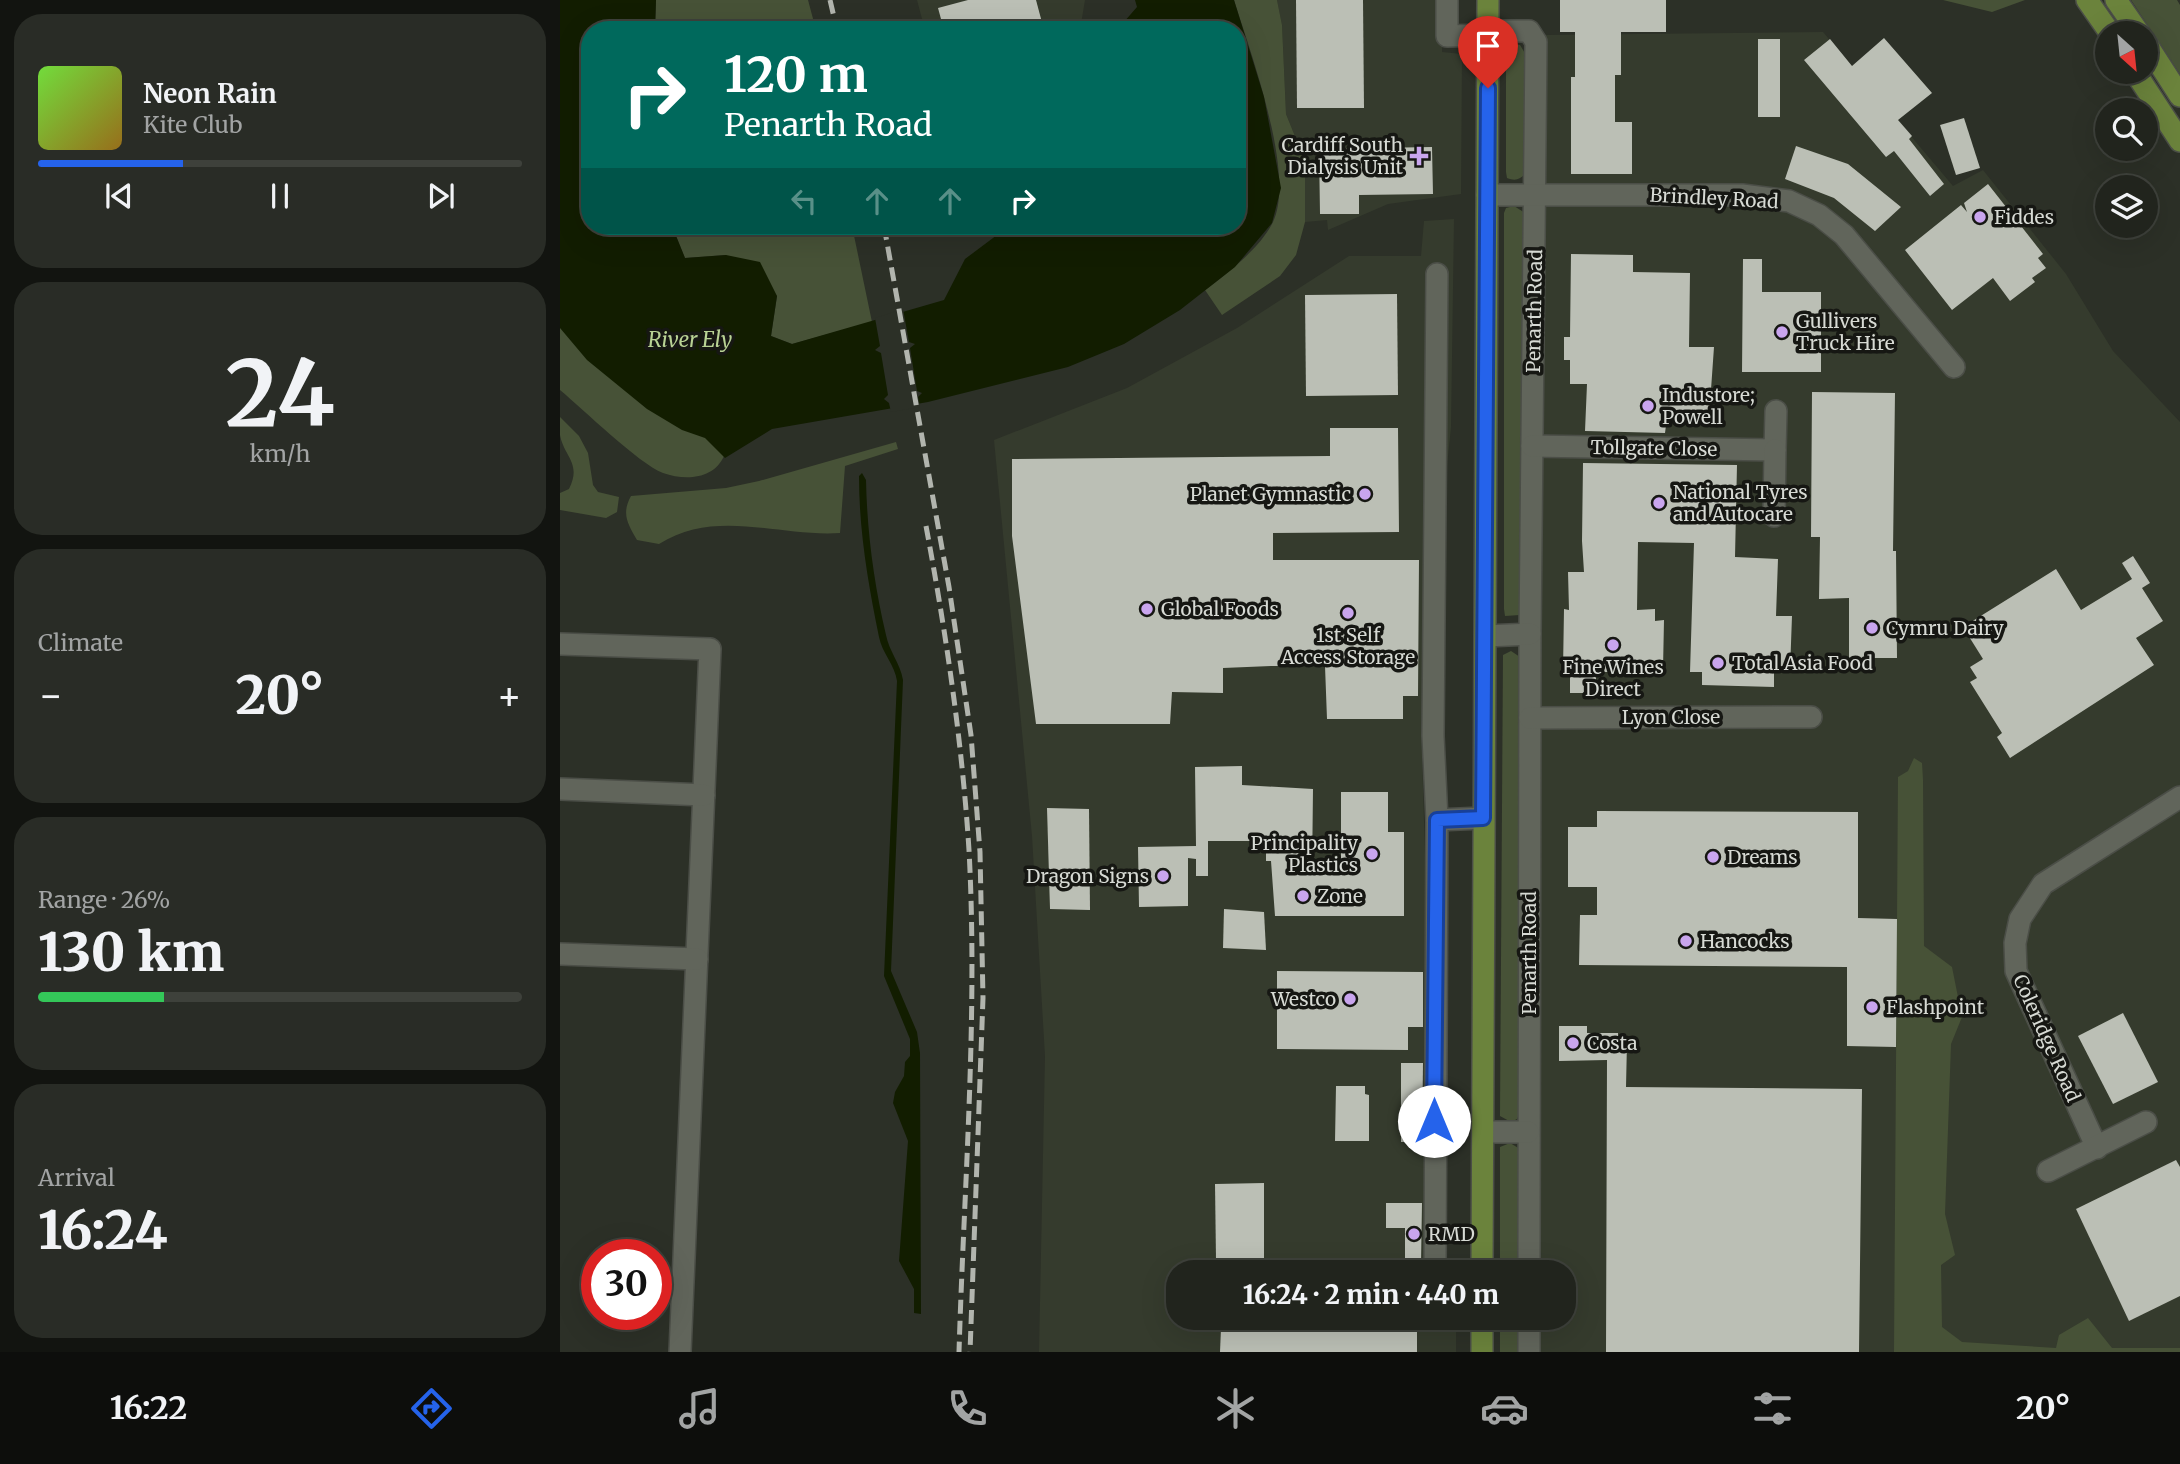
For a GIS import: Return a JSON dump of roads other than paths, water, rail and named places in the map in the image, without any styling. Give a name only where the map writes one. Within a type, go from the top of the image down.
[{"type":"main road","points":[[1482,1260],[1488,0]]},
{"type":"main road","points":[[2087,0],[2102,21]]},
{"type":"main road","points":[[2116,0],[2130,21]]},
{"type":"main road","points":[[2158,63],[2180,96]]},
{"type":"main road","points":[[2143,84],[2180,141]]},
{"type":"main road","points":[[1482,1330],[1482,1352]]},
{"type":"street","points":[[1447,0],[1447,46],[1488,33]]},
{"type":"street","name":"Penarth Road","points":[[1488,33],[1528,31],[1535,42],[1529,1260]]},
{"type":"street","name":"Brindley Road","points":[[1487,195],[1742,195],[1789,201],[1819,215],[1844,235],[1954,367]]},
{"type":"street","points":[[1435,1260],[1437,820],[1433,722],[1437,274]]},
{"type":"street","points":[[1774,516],[1776,411]]},
{"type":"street","name":"Tollgate Close","points":[[1532,446],[1775,450]]},
{"type":"street","points":[[1486,636],[1530,634]]},
{"type":"street","points":[[560,644],[710,649],[680,1352]]},
{"type":"street","name":"Lyon Close","points":[[1530,718],[1811,717]]},
{"type":"street","points":[[560,789],[704,795]]},
{"type":"street","name":"Coleridge Road","points":[[2097,1147],[2016,971],[2015,943],[2020,919],[2043,884],[2180,797]]},
{"type":"street","points":[[1437,820],[1483,818]]},
{"type":"street","points":[[560,954],[697,959]]},
{"type":"street","points":[[2048,1171],[2146,1122]]},
{"type":"street","points":[[1484,1132],[1528,1132]]},
{"type":"street","points":[[1529,1330],[1529,1352]]},
{"type":"water","name":"River Ely","points":[[560,0],[656,0],[655,21],[581,21],[581,235],[676,235],[685,258],[726,255],[760,262],[777,296],[771,336],[792,344],[944,300],[965,259],[997,235],[1246,235],[1246,39],[1264,97],[1281,188],[1272,223],[1235,267],[1180,310],[1124,344],[1068,367],[928,402],[772,429],[725,458],[705,438],[682,430],[647,409],[587,360],[560,328]]},
{"type":"water","name":"River Ely","points":[[1135,0],[1234,0],[1240,21],[1125,21],[1137,7]]},
{"type":"water","points":[[862,473],[866,480],[870,538],[882,616],[887,641],[903,680],[891,971],[917,1032],[920,1053],[921,1314],[914,1313],[914,1289],[899,1261],[908,1141],[893,1103],[895,1092],[904,1076],[905,1062],[910,1056],[910,1039],[884,976],[897,681],[881,643],[868,577],[859,496],[859,476]]},
{"type":"railway","points":[[830,0],[835,21]]},
{"type":"railway","points":[[886,235],[949,587],[971,735],[980,852],[983,998],[970,1352]]},
{"type":"railway","points":[[926,526],[952,687],[969,850],[971,1038],[959,1352]]},
{"type":"place","name":"Cardiff South Dialysis Unit","points":[[1419,156]]},
{"type":"place","name":"Fiddes","points":[[1980,217]]},
{"type":"place","name":"Gullivers Truck Hire","points":[[1782,332]]},
{"type":"place","name":"Industore; Powell","points":[[1648,406]]},
{"type":"place","name":"Planet Gymnastic","points":[[1365,494]]},
{"type":"place","name":"National Tyres and Autocare","points":[[1659,503]]},
{"type":"place","name":"Global Foods","points":[[1147,609]]},
{"type":"place","name":"1st Self Access Storage","points":[[1348,613]]},
{"type":"place","name":"Cymru Dairy","points":[[1872,628]]},
{"type":"place","name":"Fine Wines Direct","points":[[1613,645]]},
{"type":"place","name":"Total Asia Food","points":[[1718,663]]},
{"type":"place","name":"Principality Plastics","points":[[1372,854]]},
{"type":"place","name":"Dreams","points":[[1713,857]]},
{"type":"place","name":"Dragon Signs","points":[[1163,876]]},
{"type":"place","name":"Zone","points":[[1303,896]]},
{"type":"place","name":"Hancocks","points":[[1686,941]]},
{"type":"place","name":"Westco","points":[[1350,999]]},
{"type":"place","name":"Flashpoint","points":[[1872,1007]]},
{"type":"place","name":"Costa","points":[[1573,1043]]},
{"type":"place","name":"RMD","points":[[1414,1234]]}]
